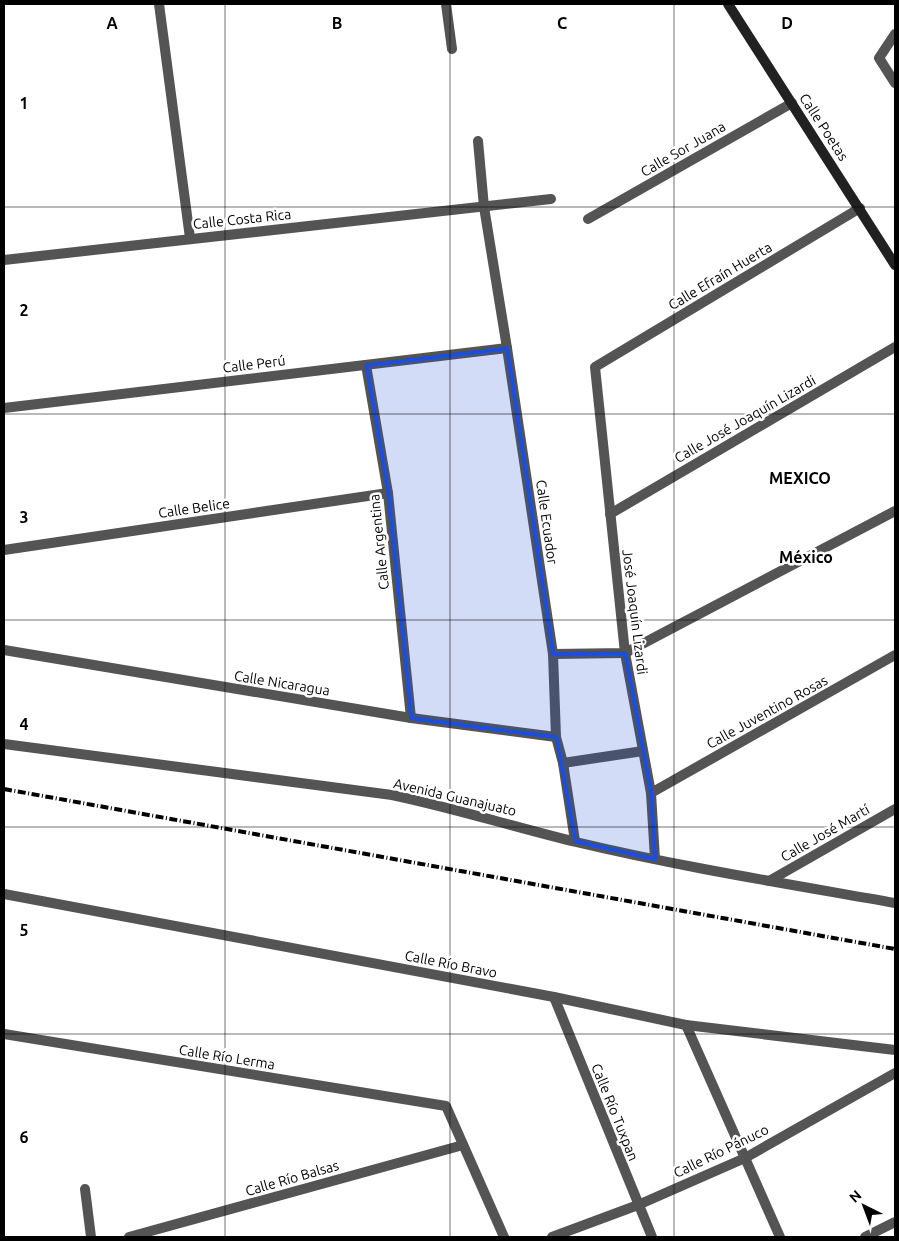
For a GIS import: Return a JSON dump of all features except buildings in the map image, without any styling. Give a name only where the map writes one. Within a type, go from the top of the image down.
[{"type":"street","points":[[159,4],[190,238]]},
{"type":"street","points":[[446,4],[452,49]]},
{"type":"street","name":"Calle Poetas","points":[[728,4],[895,265]]},
{"type":"street","points":[[895,34],[879,58],[895,83]]},
{"type":"street","name":"Calle Sor Juana","points":[[588,219],[792,103]]},
{"type":"street","name":"Calle Ecuador","points":[[478,141],[484,207],[508,348],[553,654],[556,737],[563,763],[575,841]]},
{"type":"street","name":"Calle Costa Rica","points":[[4,260],[551,199]]},
{"type":"street","name":"Calle Efraín Huerta","points":[[595,367],[860,208]]},
{"type":"street","name":"Calle José Joaquín Lizardi","points":[[610,514],[895,347]]},
{"type":"street","name":"Calle Perú","points":[[4,408],[508,348]]},
{"type":"street","name":"Calle Argentina","points":[[366,365],[388,493],[410,718]]},
{"type":"street","name":"José Joaquín Lizardi","points":[[595,367],[625,653],[652,793],[655,859]]},
{"type":"street","name":"Calle Belice","points":[[4,550],[388,493]]},
{"type":"street","points":[[553,654],[625,653],[895,510]]},
{"type":"street","name":"Calle Nicaragua","points":[[4,650],[410,718],[556,737]]},
{"type":"street","name":"Calle Juventino Rosas","points":[[652,793],[895,655]]},
{"type":"street","name":"Avenida Guanajuato","points":[[4,744],[392,795],[444,806],[575,841],[655,859],[895,903]]},
{"type":"street","points":[[563,763],[643,751]]},
{"type":"street","name":"Calle José Martí","points":[[769,881],[895,809]]},
{"type":"street","name":"Calle Río Bravo","points":[[4,894],[554,997],[686,1025],[895,1050]]},
{"type":"street","name":"Calle Río Tuxpan","points":[[554,997],[652,1237]]},
{"type":"street","points":[[686,1025],[780,1237]]},
{"type":"street","name":"Calle Río Lerma","points":[[4,1034],[446,1106],[463,1145]]},
{"type":"street","name":"Calle Río Pánuco","points":[[552,1237],[638,1205],[745,1158],[895,1073]]},
{"type":"street","points":[[463,1145],[504,1237]]},
{"type":"street","name":"Calle Río Balsas","points":[[129,1237],[463,1145]]},
{"type":"street","points":[[85,1189],[91,1237]]},
{"type":"street","points":[[865,1237],[895,1222]]},
{"type":"highlighted area","points":[[507,348],[553,654],[625,653],[651,793],[655,859],[575,841],[556,737],[411,718],[388,493],[366,365]]},
{"type":"railway","points":[[4,789],[895,949]]},
{"type":"district","name":"MEXICO","points":[[800,478]]},
{"type":"district","name":"México","points":[[806,557]]}]
